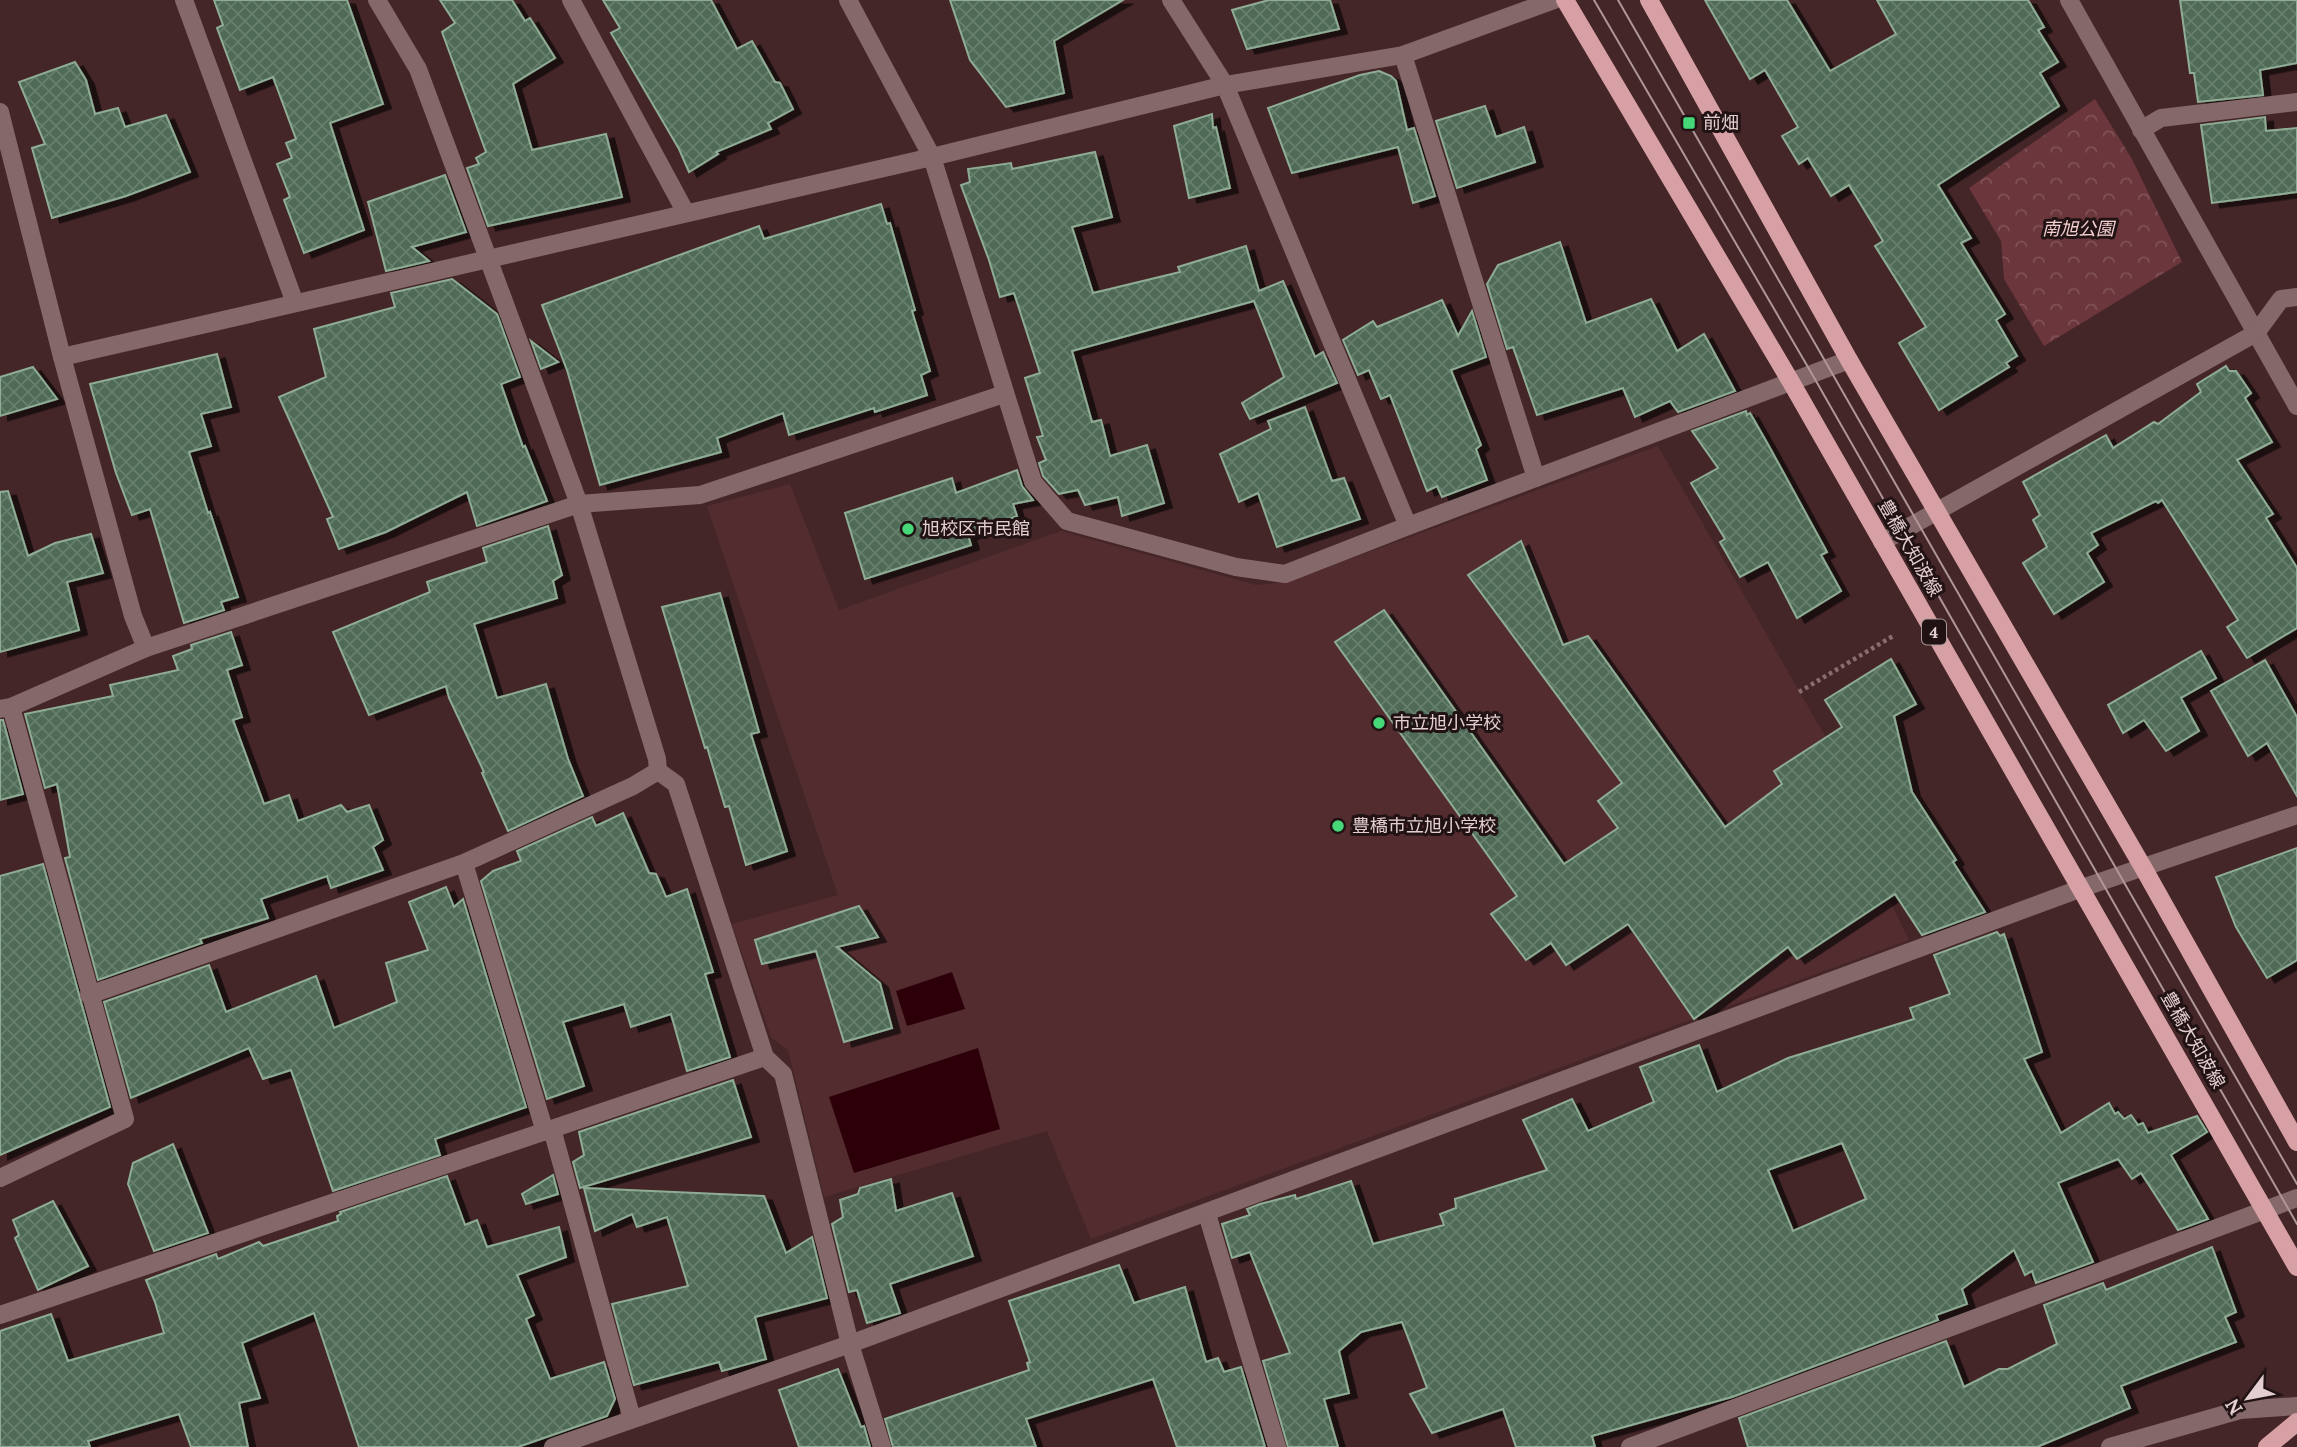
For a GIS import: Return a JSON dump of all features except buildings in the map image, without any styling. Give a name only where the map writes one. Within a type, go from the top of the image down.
[{"type":"main road","name":"豊橋大知波線","points":[[1565,0],[1791,382],[2297,1267]]},
{"type":"main road","points":[[1649,0],[1849,360],[2144,869],[2297,1142]]},
{"type":"main road","points":[[2267,1447],[2297,1422]]},
{"type":"street","points":[[184,0],[295,303]]},
{"type":"street","points":[[377,0],[418,69],[579,504],[657,759],[658,771],[676,785],[765,1057],[783,1074],[850,1344],[881,1447]]},
{"type":"street","points":[[571,0],[686,213]]},
{"type":"street","points":[[848,0],[932,157],[1033,482],[1067,521],[1236,567],[1284,574],[1849,360]]},
{"type":"street","points":[[1171,0],[1224,85],[1408,526]]},
{"type":"street","points":[[62,357],[932,157],[1224,85],[1403,55],[1554,0]]},
{"type":"street","points":[[2069,0],[2297,407]]},
{"type":"street","points":[[1403,55],[1536,478]]},
{"type":"street","points":[[2141,130],[2161,118],[2297,102]]},
{"type":"street","points":[[0,112],[62,357],[133,616],[146,648]]},
{"type":"street","points":[[1882,542],[2256,333],[2281,299],[2297,297]]},
{"type":"street","points":[[0,1178],[125,1119],[5,708],[146,648],[579,504],[700,495],[1004,394]]},
{"type":"street","points":[[89,995],[464,863],[633,786],[658,771]]},
{"type":"street","points":[[553,1447],[850,1344],[1207,1214],[2082,888],[2297,815]]},
{"type":"street","points":[[464,863],[548,1130],[632,1419]]},
{"type":"street","points":[[0,1315],[765,1057]]},
{"type":"street","points":[[1630,1447],[2297,1198]]},
{"type":"street","points":[[1207,1214],[1277,1447]]},
{"type":"street","points":[[2109,1447],[2240,1410],[2297,1406]]},
{"type":"path","points":[[1799,692],[1893,636]]},
{"type":"shaded area","name":"豊橋市立旭小学校","points":[[1658,446],[1840,762],[1884,889],[1909,940],[1091,1239],[1047,1131],[824,1197],[788,1050],[771,1037],[732,924],[838,895],[707,506],[790,484],[839,610],[1061,531],[1256,585],[1287,582]]},
{"type":"shaded area","points":[[952,972],[965,1009],[907,1026],[896,991]]},
{"type":"shaded area","points":[[978,1048],[1000,1129],[854,1173],[829,1097]]},
{"type":"green space","name":"南旭公園","points":[[2095,99],[2132,159],[2182,262],[2044,346],[2004,279],[2001,241],[1969,188]]},
{"type":"tram line","points":[[1594,0],[1812,374],[2297,1224]]},
{"type":"tram line","points":[[1618,0],[2297,1184]]},
{"type":"place","name":"前畑","points":[[1689,123]]},
{"type":"place","name":"旭校区市民館","points":[[908,529]]},
{"type":"place","name":"市立旭小学校","points":[[1379,723]]},
{"type":"place","name":"豊橋市立旭小学校","points":[[1338,826]]}]
